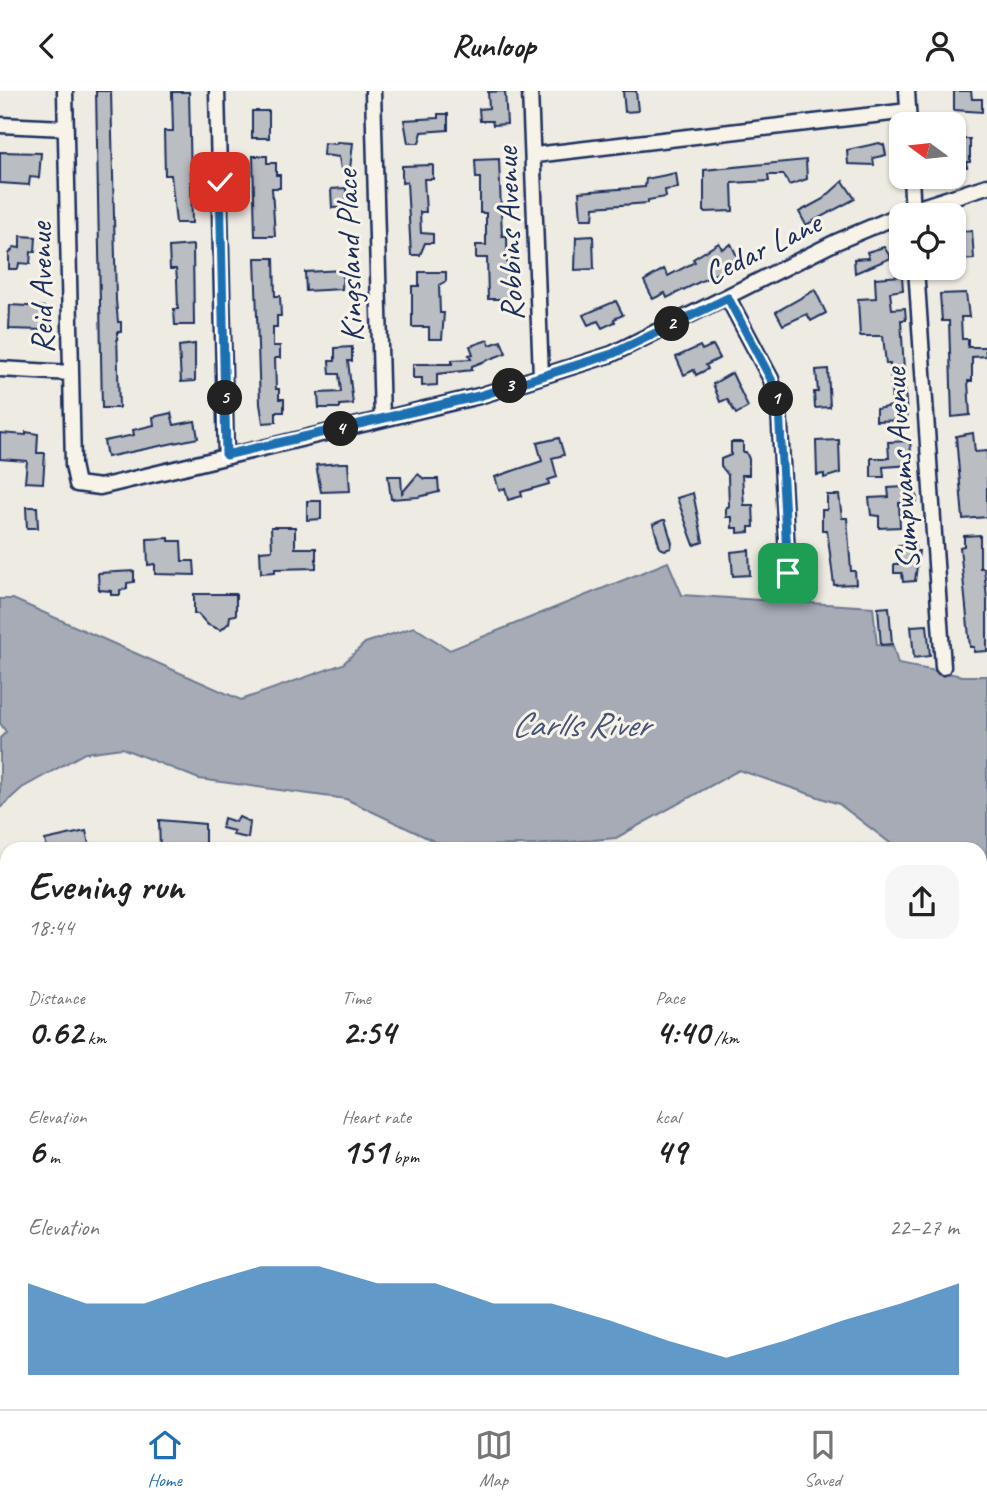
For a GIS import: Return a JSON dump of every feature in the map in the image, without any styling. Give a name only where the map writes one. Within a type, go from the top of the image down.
[{"type":"street","name":"Reid Avenue","points":[[65,91],[73,465],[77,484]]},
{"type":"street","points":[[217,91],[226,455]]},
{"type":"street","name":"Kingsland Place","points":[[373,91],[382,419]]},
{"type":"street","name":"Robbins Avenue","points":[[530,91],[535,155],[541,376]]},
{"type":"street","points":[[908,91],[909,112]]},
{"type":"street","points":[[535,155],[889,119]]},
{"type":"street","points":[[0,125],[65,128]]},
{"type":"street","name":"Cedar Lane","points":[[940,203],[987,186]]},
{"type":"street","name":"Cedar Lane","points":[[77,484],[100,487],[479,396],[612,354],[836,242],[889,222]]},
{"type":"street","name":"Sumpwams Avenue","points":[[917,280],[943,667]]},
{"type":"street","points":[[728,298],[771,379],[779,408],[788,573]]},
{"type":"street","points":[[0,369],[71,373]]},
{"type":"water","name":"Carlls River","points":[[668,562],[682,595],[873,607],[877,645],[893,646],[898,664],[963,676],[987,676],[987,842],[889,842],[839,804],[739,770],[616,838],[570,842],[436,842],[346,799],[199,779],[122,748],[85,753],[22,788],[0,808],[0,738],[6,732],[0,723],[0,599],[13,599],[241,700],[343,664],[365,643],[414,627],[450,650]]},
{"type":"building","points":[[96,91],[111,91],[116,300],[118,322],[121,322],[121,332],[117,332],[119,408],[102,408]]},
{"type":"building","points":[[505,91],[507,124],[493,125],[492,121],[480,121],[479,109],[489,108],[488,92]]},
{"type":"building","points":[[623,91],[636,91],[638,111],[625,112]]},
{"type":"building","points":[[954,91],[971,91],[972,99],[982,99],[982,112],[954,110]]},
{"type":"building","points":[[172,92],[189,92],[192,223],[176,223],[171,175],[165,175],[164,131],[173,131]]},
{"type":"building","points":[[252,111],[269,111],[269,138],[252,138]]},
{"type":"building","points":[[438,114],[448,114],[448,130],[422,132],[419,143],[408,143],[404,120],[438,118]]},
{"type":"building","points":[[966,139],[970,139],[970,162],[966,162]]},
{"type":"building","points":[[324,143],[353,143],[350,169],[341,169],[339,157],[323,155]]},
{"type":"building","points":[[879,143],[884,145],[886,155],[873,158],[874,165],[848,164],[847,150]]},
{"type":"building","points":[[0,152],[41,153],[39,178],[30,177],[29,185],[0,183]]},
{"type":"building","points":[[253,156],[267,156],[267,163],[276,163],[276,175],[280,175],[280,188],[272,188],[275,236],[255,236]]},
{"type":"building","points":[[499,159],[502,236],[507,236],[508,299],[488,299],[487,258],[476,258],[476,245],[486,245],[486,213],[480,213],[480,178],[476,178],[475,160]]},
{"type":"building","points":[[806,160],[807,179],[789,185],[784,175],[768,175],[769,181],[732,183],[733,211],[704,212],[704,170]]},
{"type":"building","points":[[433,165],[433,179],[424,179],[426,212],[420,212],[421,233],[433,234],[433,243],[425,243],[420,255],[411,255],[407,182],[402,183],[402,166]]},
{"type":"building","points":[[676,173],[678,188],[665,190],[666,197],[648,200],[648,203],[594,207],[593,219],[581,219],[579,192],[645,187],[646,179]]},
{"type":"building","points":[[843,181],[855,199],[806,225],[799,212],[823,199]]},
{"type":"building","points":[[346,188],[347,207],[332,208],[331,189]]},
{"type":"building","points":[[966,231],[972,231],[974,259],[966,260]]},
{"type":"building","points":[[20,236],[36,237],[35,252],[31,252],[30,264],[19,263],[18,269],[9,269],[9,254],[14,247],[20,248]]},
{"type":"building","points":[[593,236],[594,269],[575,270],[576,237]]},
{"type":"building","points":[[719,243],[722,249],[731,244],[738,258],[726,264],[728,268],[667,298],[665,293],[653,299],[644,281],[664,269],[668,276],[695,262],[693,259]]},
{"type":"building","points":[[193,245],[194,325],[175,325],[174,309],[178,309],[177,279],[176,269],[170,269],[169,247]]},
{"type":"building","points":[[884,247],[889,259],[855,273],[854,259],[869,258],[867,252]]},
{"type":"building","points":[[255,258],[274,258],[275,296],[280,296],[281,316],[277,316],[277,327],[273,327],[273,346],[280,346],[280,358],[275,358],[276,389],[279,389],[279,399],[284,399],[284,412],[276,412],[276,422],[263,423],[260,404]]},
{"type":"building","points":[[343,270],[342,289],[306,291],[305,272]]},
{"type":"building","points":[[419,272],[446,272],[446,281],[439,285],[440,313],[444,313],[442,339],[429,339],[429,327],[412,327],[412,286],[419,286]]},
{"type":"building","points":[[875,278],[902,280],[903,290],[890,292],[892,309],[905,308],[906,320],[901,320],[907,420],[876,421],[876,409],[892,406],[890,364],[886,364],[883,336],[860,336],[858,299],[876,298]]},
{"type":"building","points":[[815,290],[826,313],[811,321],[807,314],[783,325],[776,312]]},
{"type":"building","points":[[966,293],[969,317],[961,317],[962,339],[968,339],[968,347],[985,347],[986,356],[972,357],[972,381],[968,381],[970,415],[952,417],[949,321],[942,321],[940,294]]},
{"type":"building","points":[[616,301],[623,315],[614,319],[615,322],[602,328],[598,321],[588,325],[583,315]]},
{"type":"building","points":[[10,305],[44,307],[43,330],[9,329]]},
{"type":"building","points":[[488,340],[490,345],[501,341],[506,353],[472,366],[472,370],[437,374],[437,385],[422,386],[422,378],[413,378],[413,364],[452,364],[452,360],[471,359],[469,355],[473,354],[470,346]]},
{"type":"building","points":[[195,344],[195,381],[181,382],[179,346]]},
{"type":"building","points":[[713,345],[720,358],[706,365],[708,369],[696,375],[694,370],[684,375],[676,357],[700,346],[702,350]]},
{"type":"building","points":[[352,347],[352,361],[348,361],[353,404],[340,405],[340,408],[319,408],[318,393],[341,392],[339,374],[330,374],[329,361],[335,361],[335,348]]},
{"type":"building","points":[[828,369],[830,407],[815,408],[814,392],[818,392],[816,370]]},
{"type":"building","points":[[732,373],[748,407],[736,414],[727,399],[720,402],[713,384]]},
{"type":"building","points":[[171,413],[174,425],[195,421],[198,438],[107,457],[104,441],[134,435],[133,430],[154,425],[153,417]]},
{"type":"building","points":[[26,432],[38,434],[37,453],[45,453],[43,483],[25,482],[27,461],[0,459],[0,433],[26,435]]},
{"type":"building","points":[[973,433],[975,452],[987,451],[987,517],[963,519],[956,436]]},
{"type":"building","points":[[559,438],[564,455],[552,458],[557,477],[548,480],[549,484],[521,492],[522,496],[508,500],[505,488],[499,490],[495,477],[542,461],[537,443]]},
{"type":"building","points":[[839,440],[840,473],[824,478],[824,474],[817,475],[816,441]]},
{"type":"building","points":[[910,441],[912,465],[883,467],[884,477],[871,477],[871,458],[889,458],[888,442]]},
{"type":"building","points":[[731,442],[743,442],[743,452],[746,452],[749,459],[749,475],[742,475],[744,505],[753,505],[754,527],[749,527],[749,532],[738,533],[738,528],[732,528],[732,517],[726,517],[726,507],[729,507],[728,475],[721,466],[721,459],[731,455]]},
{"type":"building","points":[[348,463],[350,491],[321,492],[316,465]]},
{"type":"building","points":[[418,474],[424,479],[438,479],[439,492],[391,499],[388,476],[401,476],[402,493]]},
{"type":"building","points":[[888,488],[916,488],[917,501],[899,503],[900,527],[879,528],[879,516],[871,515],[869,498],[889,497]]},
{"type":"building","points":[[693,493],[703,542],[694,545],[677,498]]},
{"type":"building","points":[[827,495],[839,495],[842,518],[847,518],[851,571],[855,571],[856,584],[834,585],[827,530],[822,530],[822,510],[827,510]]},
{"type":"building","points":[[307,501],[321,501],[321,519],[307,520]]},
{"type":"building","points":[[26,507],[37,507],[38,528],[27,528]]},
{"type":"building","points":[[663,520],[672,543],[671,548],[665,550],[660,548],[653,524]]},
{"type":"building","points":[[271,527],[295,527],[295,548],[316,548],[316,568],[275,569],[275,572],[261,573],[260,551],[272,550]]},
{"type":"building","points":[[980,535],[980,568],[984,568],[987,600],[987,651],[974,652],[974,647],[970,647],[960,547],[964,546],[964,536]]},
{"type":"building","points":[[169,538],[169,541],[181,541],[182,561],[194,561],[195,575],[155,574],[155,564],[148,565],[147,539]]},
{"type":"building","points":[[898,545],[915,545],[915,551],[919,551],[915,581],[903,582],[902,573],[894,573],[894,564],[898,564]]},
{"type":"building","points":[[749,550],[750,575],[733,576],[731,552]]},
{"type":"building","points":[[134,571],[134,582],[127,583],[127,589],[120,590],[120,595],[99,590],[98,573]]},
{"type":"building","points":[[194,594],[236,594],[236,615],[230,616],[229,623],[221,630],[208,625],[198,614],[194,614]]},
{"type":"building","points":[[889,607],[892,644],[881,645],[878,608]]},
{"type":"building","points":[[927,625],[930,656],[914,658],[911,626]]},
{"type":"building","points":[[239,817],[250,822],[248,838],[233,835],[234,831],[222,828],[224,818],[236,822]]},
{"type":"building","points":[[159,820],[205,824],[205,842],[160,842]]},
{"type":"building","points":[[86,831],[88,842],[45,842]]},
{"type":"route","points":[[220,182],[226,455],[407,415],[479,396],[612,354],[728,298],[771,379],[779,408],[788,573]]}]
